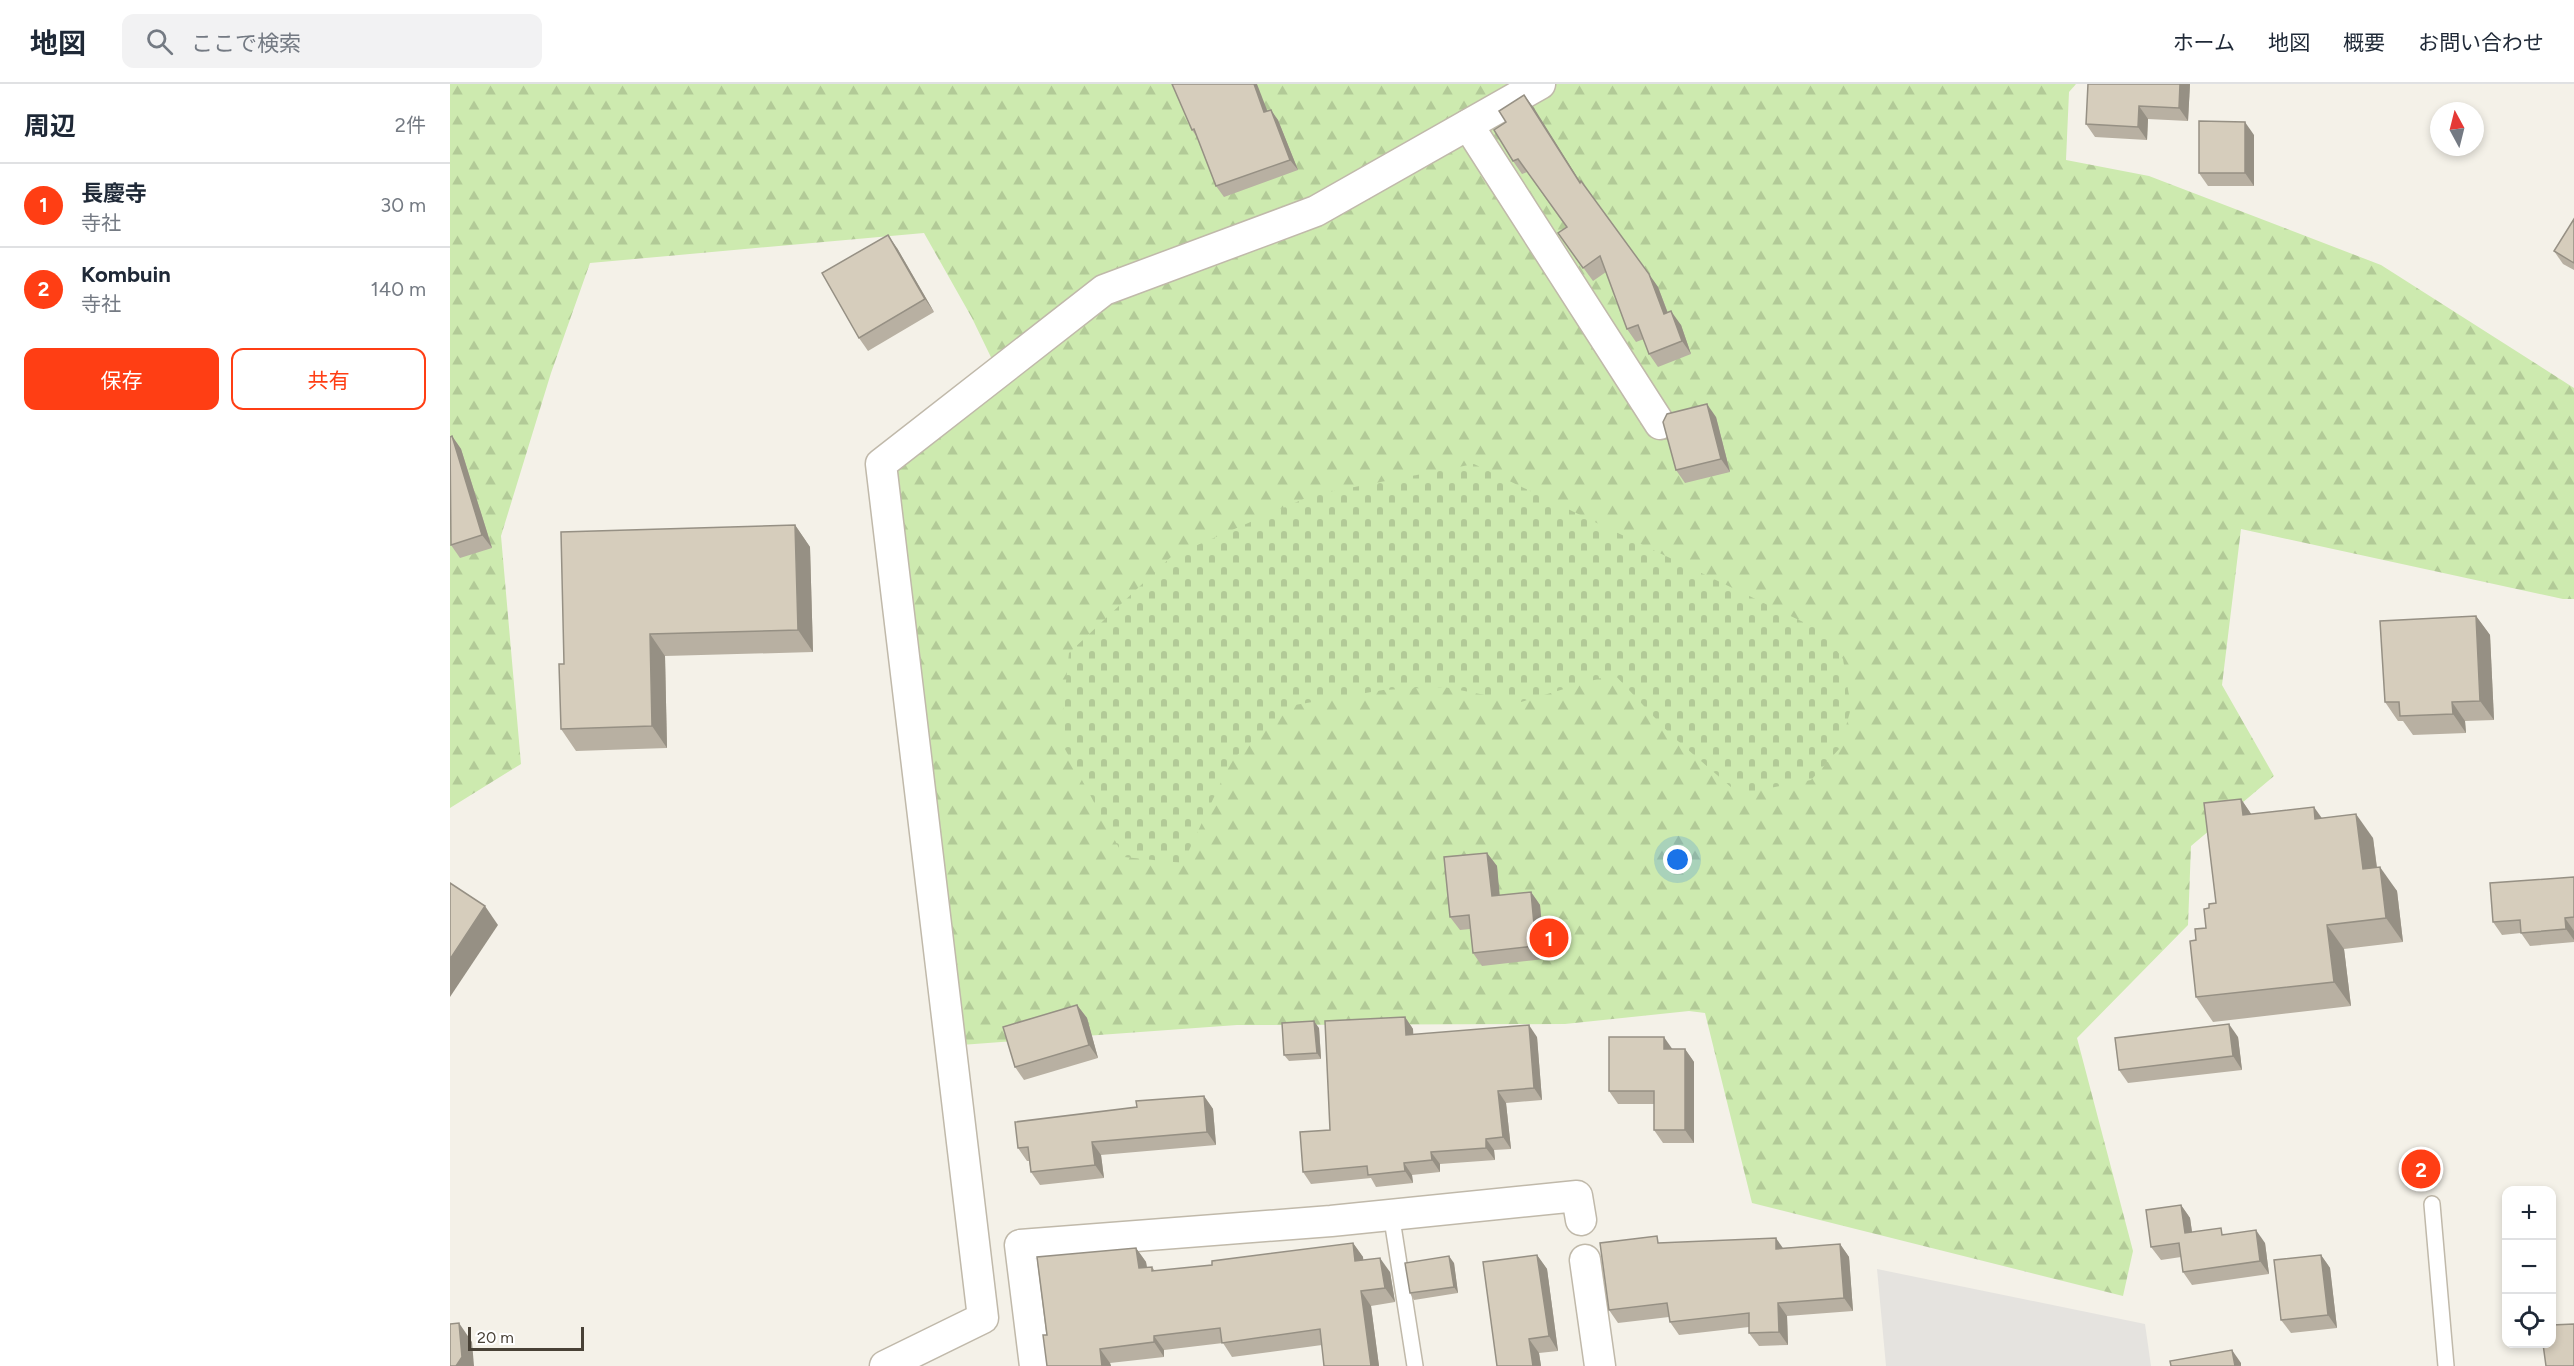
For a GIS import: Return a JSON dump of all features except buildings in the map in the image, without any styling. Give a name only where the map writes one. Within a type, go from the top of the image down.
[{"type":"street","points":[[885,1366],[983,1318],[881,464],[1104,290],[1316,211],[1540,84]]},
{"type":"street","points":[[1468,125],[1660,424]]},
{"type":"street","points":[[975,1250],[1331,1221],[1391,1213],[1578,1196],[1581,1220]]},
{"type":"street","points":[[1020,1245],[1035,1366]]},
{"type":"street","points":[[1586,1260],[1600,1366]]},
{"type":"lane","points":[[2432,1204],[2446,1366]]},
{"type":"lane","points":[[1391,1213],[1415,1366]]},
{"type":"green space","points":[[450,84],[2076,84],[2069,92],[2066,160],[2149,176],[2381,265],[2574,388],[2574,599],[2563,599],[2241,529],[2222,685],[2274,776],[2191,846],[2188,925],[2077,1038],[2133,1251],[2123,1296],[1752,1203],[1705,1013],[1689,1011],[1565,1024],[1237,1025],[961,1045],[890,478],[1002,380],[972,318],[924,233],[590,263],[551,373],[501,536],[521,764],[450,808]]},
{"type":"green space","points":[[1474,464],[1822,631],[1843,659],[1851,708],[1840,748],[1811,780],[1739,794],[1671,735],[1614,674],[1521,702],[1444,687],[1383,690],[1289,706],[1231,761],[1183,863],[1124,857],[1060,740],[1069,653],[1172,556],[1313,495]]},
{"type":"shaded area","points":[[1877,1269],[2145,1324],[2151,1366],[1886,1366]]},
{"type":"place","name":"長慶寺","points":[[1549,938]]},
{"type":"place","name":"Kombuin","points":[[2421,1169]]}]
